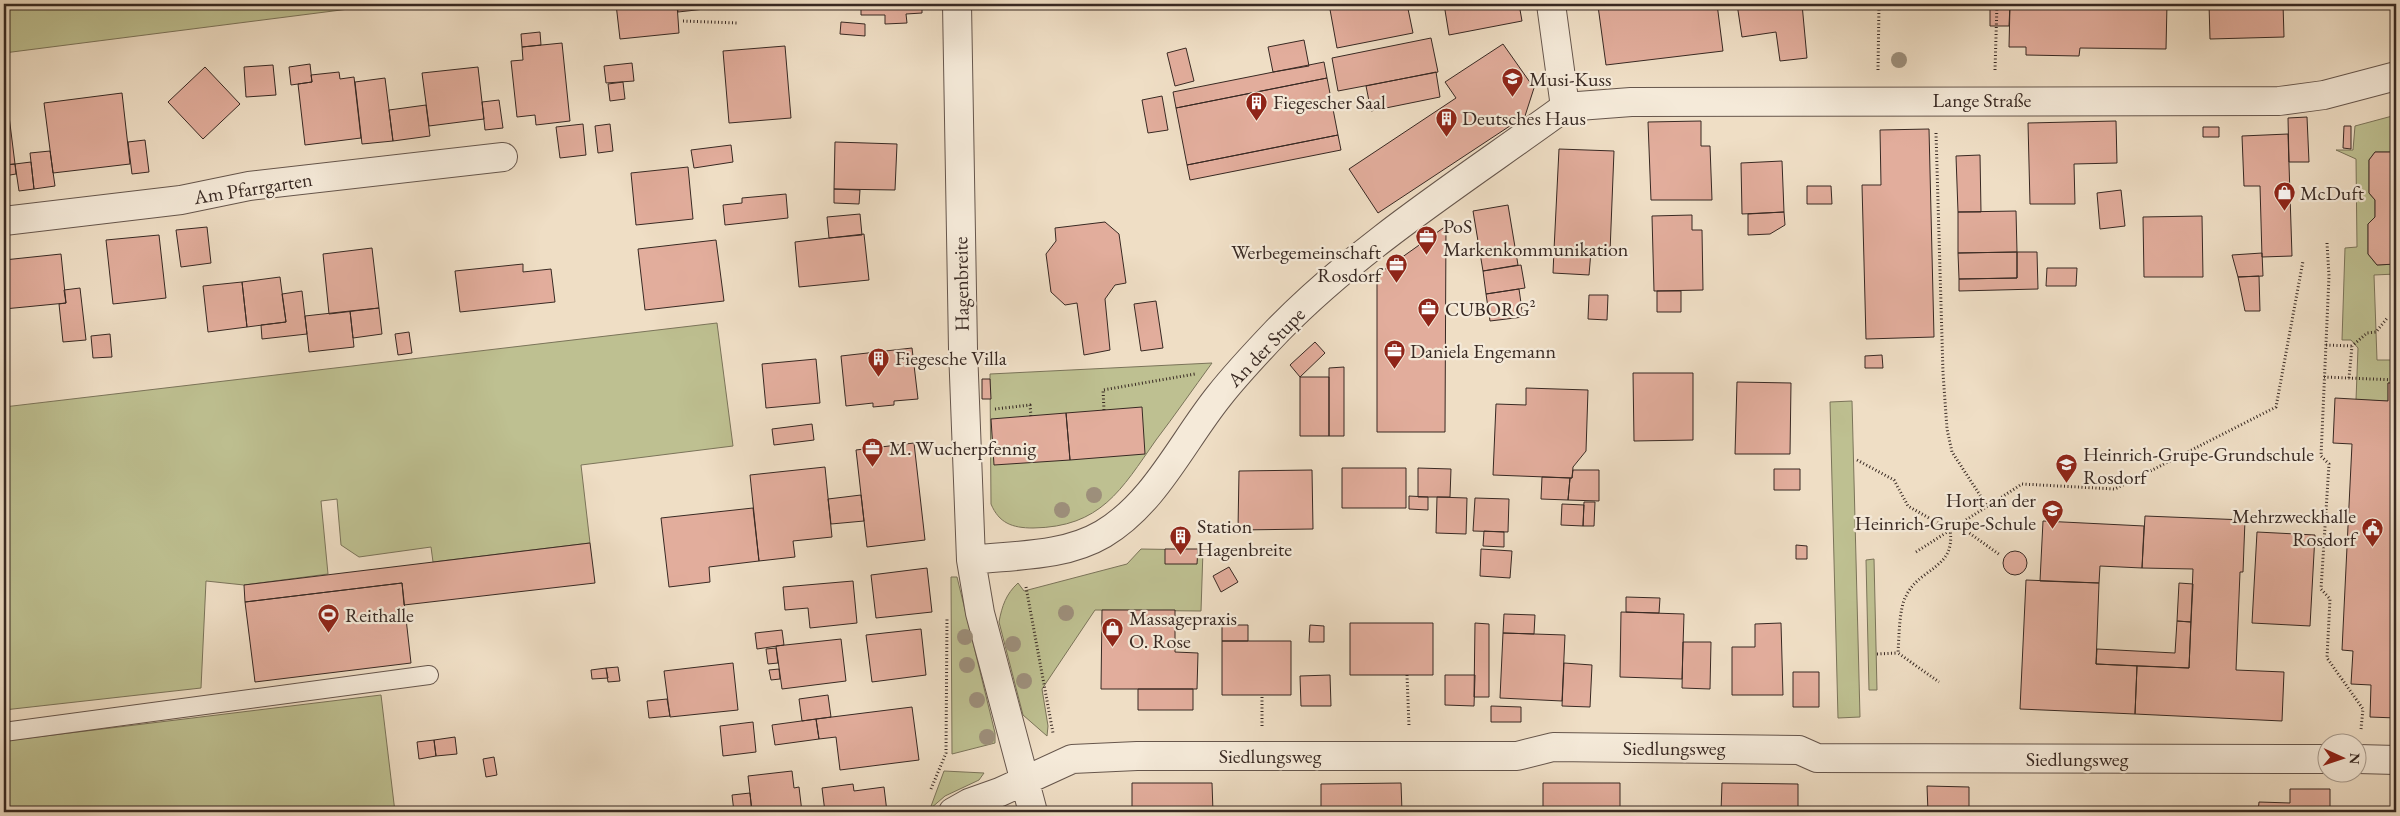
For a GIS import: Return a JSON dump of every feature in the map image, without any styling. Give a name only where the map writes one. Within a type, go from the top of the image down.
[{"type":"street","name":"Hagenbreite","points":[[957,4],[965,412],[971,560],[980,613],[1033,812]]},
{"type":"street","points":[[1551,4],[1565,108]]},
{"type":"street","name":"Lange Straße","points":[[1565,108],[1631,102],[1877,100],[2279,101],[2324,95],[2396,76]]},
{"type":"street","name":"An der Stupe","points":[[971,560],[1072,548],[1097,537],[1125,519],[1142,502],[1219,396],[1279,329],[1367,251],[1565,108]]},
{"type":"street","name":"Am Pfarrgarten","points":[[4,221],[181,200],[249,186],[503,157]]},
{"type":"street","name":"Siedlungsweg","points":[[953,812],[969,803],[1072,759],[1136,756],[1517,756],[1562,748],[1799,750],[1816,758],[2318,760]]},
{"type":"street","points":[[2368,760],[2396,760]]},
{"type":"lane","points":[[4,732],[429,675]]},
{"type":"path","points":[[1877,100],[1878,4]]},
{"type":"path","points":[[1993,100],[1997,4]]},
{"type":"path","points":[[683,21],[737,23]]},
{"type":"path","points":[[1935,100],[1943,373],[1947,429],[1952,452],[1986,506]]},
{"type":"path","points":[[2326,243],[2329,276],[2321,456],[2329,464],[2321,589],[2330,599],[2327,658],[2363,709],[2361,734]]},
{"type":"path","points":[[1916,552],[2022,484],[2115,489],[2276,407],[2303,260]]},
{"type":"path","points":[[2326,345],[2352,346],[2367,333],[2376,332],[2388,317]]},
{"type":"path","points":[[2350,378],[2352,346]]},
{"type":"path","points":[[1104,410],[1103,390],[1199,373]]},
{"type":"path","points":[[2324,377],[2396,380]]},
{"type":"path","points":[[965,412],[1030,405],[1031,416]]},
{"type":"path","points":[[1857,460],[1894,480],[1908,506],[1950,530]]},
{"type":"path","points":[[1958,525],[2000,555]]},
{"type":"path","points":[[1898,653],[1904,597],[1916,580],[1943,562],[1952,544],[1950,530]]},
{"type":"path","points":[[1020,554],[1058,764]]},
{"type":"path","points":[[927,796],[946,753],[947,617]]},
{"type":"path","points":[[1877,654],[1898,653],[1939,682]]},
{"type":"path","points":[[1406,675],[1410,756]]},
{"type":"green space","points":[[4,4],[388,4],[4,53]]},
{"type":"green space","points":[[2396,115],[2396,152],[2375,152],[2369,160],[2369,193],[2375,200],[2375,217],[2368,224],[2368,254],[2377,265],[2396,264],[2396,274],[2374,275],[2377,360],[2396,360],[2396,383],[2388,383],[2388,401],[2356,400],[2358,348],[2351,340],[2342,340],[2345,248],[2357,247],[2356,159],[2336,150],[2353,150],[2355,126]]},
{"type":"green space","points":[[717,323],[733,446],[581,465],[590,543],[433,562],[431,547],[359,557],[341,545],[337,499],[321,501],[328,574],[244,585],[206,581],[201,688],[4,710],[4,407]]},
{"type":"green space","points":[[1212,363],[1132,475],[1120,490],[1093,513],[1076,521],[1056,526],[1033,528],[1019,527],[1007,523],[998,516],[991,504],[990,374]]},
{"type":"green space","points":[[1852,401],[1860,717],[1838,718],[1830,402]]},
{"type":"green space","points":[[1141,549],[1203,550],[1201,611],[1095,610],[1042,689],[1048,726],[1047,736],[1023,715],[999,622],[1010,591],[1018,583],[1024,591],[1127,564]]},
{"type":"green space","points":[[1874,559],[1877,690],[1869,690],[1866,560]]},
{"type":"green space","points":[[951,577],[957,577],[995,733],[995,743],[952,754]]},
{"type":"green space","points":[[381,695],[395,812],[4,812],[4,741]]},
{"type":"green space","points":[[944,771],[984,773],[979,780],[945,796],[930,809]]},
{"type":"green space","points":[[681,807],[682,812],[627,812]]},
{"type":"building","points":[[616,4],[677,4],[679,33],[620,39]]},
{"type":"building","points":[[677,4],[714,4],[714,8],[678,12]]},
{"type":"building","points":[[854,4],[922,4],[922,13],[906,14],[907,23],[885,24],[885,15],[861,15],[861,9],[855,9]]},
{"type":"building","points":[[1329,4],[1407,4],[1413,33],[1337,48]]},
{"type":"building","points":[[1444,4],[1519,4],[1522,21],[1449,35]]},
{"type":"building","points":[[1613,4],[1717,4],[1723,51],[1606,65],[1598,6]]},
{"type":"building","points":[[1737,4],[1802,4],[1807,58],[1780,61],[1776,32],[1742,37]]},
{"type":"building","points":[[1990,4],[2010,4],[2009,26],[1990,26]]},
{"type":"building","points":[[2010,4],[2167,4],[2166,49],[2080,48],[2079,56],[2026,55],[2026,47],[2009,47]]},
{"type":"building","points":[[2209,4],[2283,4],[2284,37],[2210,39]]},
{"type":"building","points":[[841,22],[865,24],[865,36],[840,34]]},
{"type":"building","points":[[540,32],[541,45],[522,47],[521,34]]},
{"type":"building","points":[[1431,38],[1438,72],[1338,91],[1332,58]]},
{"type":"building","points":[[1304,40],[1309,66],[1273,72],[1268,47]]},
{"type":"building","points":[[562,43],[570,121],[536,125],[535,115],[517,117],[511,61],[523,60],[522,47]]},
{"type":"building","name":"Deutsches Haus","points":[[1503,44],[1534,88],[1525,116],[1378,213],[1349,169],[1456,98],[1445,82]]},
{"type":"building","points":[[785,46],[791,118],[729,123],[723,51]]},
{"type":"building","points":[[1186,48],[1194,81],[1175,86],[1167,53]]},
{"type":"building","points":[[1324,62],[1327,78],[1176,108],[1173,92]]},
{"type":"building","points":[[632,63],[634,81],[606,83],[604,66]]},
{"type":"building","points":[[310,64],[312,82],[291,85],[289,67]]},
{"type":"building","points":[[273,65],[276,95],[246,97],[244,67]]},
{"type":"building","points":[[205,67],[240,104],[203,139],[168,102]]},
{"type":"building","points":[[478,67],[484,119],[429,126],[422,73]]},
{"type":"building","points":[[339,72],[340,79],[354,77],[361,138],[305,145],[298,84],[312,82],[311,75]]},
{"type":"building","points":[[1436,72],[1440,97],[1371,111],[1366,86]]},
{"type":"building","points":[[385,78],[393,141],[362,144],[355,82]]},
{"type":"building","name":"Fiegescher Saal","points":[[1327,78],[1338,135],[1187,165],[1176,108]]},
{"type":"building","points":[[623,82],[625,99],[610,101],[608,84]]},
{"type":"building","points":[[122,93],[130,164],[53,173],[44,103]]},
{"type":"building","points":[[1162,96],[1168,130],[1148,133],[1142,100]]},
{"type":"building","points":[[499,100],[503,128],[485,130],[482,102]]},
{"type":"building","points":[[426,105],[430,136],[393,141],[389,110]]},
{"type":"building","points":[[9,116],[15,164],[4,165],[4,117]]},
{"type":"building","points":[[2307,117],[2309,162],[2289,162],[2288,118]]},
{"type":"building","points":[[1701,121],[1701,146],[1710,146],[1712,200],[1651,200],[1648,122]]},
{"type":"building","points":[[2116,121],[2117,163],[2074,164],[2075,204],[2030,204],[2028,123]]},
{"type":"building","points":[[583,124],[586,155],[560,158],[556,127]]},
{"type":"building","points":[[610,124],[613,151],[598,153],[595,126]]},
{"type":"building","points":[[2344,126],[2351,126],[2351,149],[2343,148]]},
{"type":"building","points":[[2203,127],[2219,127],[2219,137],[2203,137]]},
{"type":"building","points":[[1929,129],[1934,337],[1866,339],[1862,185],[1881,185],[1880,130]]},
{"type":"building","points":[[2288,134],[2292,256],[2262,257],[2260,186],[2244,186],[2242,136]]},
{"type":"building","points":[[1338,135],[1341,150],[1190,180],[1187,165]]},
{"type":"building","points":[[145,140],[149,172],[132,174],[128,142]]},
{"type":"building","points":[[835,142],[897,144],[895,190],[834,189]]},
{"type":"building","points":[[731,145],[733,162],[694,168],[691,150]]},
{"type":"building","points":[[1559,149],[1614,151],[1610,252],[1554,250]]},
{"type":"building","points":[[50,151],[55,186],[34,189],[30,153]]},
{"type":"building","points":[[2375,152],[2396,152],[2396,264],[2377,265],[2368,254],[2368,224],[2375,217],[2375,200],[2369,193],[2369,160]]},
{"type":"building","points":[[1980,155],[1981,212],[1958,212],[1956,156]]},
{"type":"building","points":[[1782,161],[1784,212],[1742,214],[1741,163]]},
{"type":"building","points":[[31,162],[34,189],[19,191],[15,164]]},
{"type":"building","points":[[15,164],[16,174],[4,176],[4,165]]},
{"type":"building","points":[[688,167],[693,219],[636,225],[631,173]]},
{"type":"building","points":[[1807,186],[1831,186],[1832,204],[1807,204]]},
{"type":"building","points":[[834,189],[860,190],[859,204],[834,203]]},
{"type":"building","points":[[2121,190],[2125,226],[2100,229],[2097,193]]},
{"type":"building","points":[[786,194],[788,218],[725,225],[723,205],[742,203],[742,198]]},
{"type":"building","points":[[1508,205],[1518,265],[1483,271],[1473,211]]},
{"type":"building","points":[[2016,211],[2017,252],[1958,253],[1958,212]]},
{"type":"building","points":[[1784,212],[1785,225],[1770,234],[1748,235],[1748,214]]},
{"type":"building","points":[[860,214],[862,235],[829,238],[827,217]]},
{"type":"building","points":[[1692,215],[1692,230],[1702,230],[1703,290],[1654,291],[1652,216]]},
{"type":"building","points":[[2202,216],[2203,277],[2144,277],[2143,217]]},
{"type":"building","points":[[1105,222],[1119,234],[1126,283],[1115,285],[1105,299],[1110,350],[1084,355],[1077,303],[1065,305],[1051,292],[1046,254],[1056,241],[1055,228]]},
{"type":"building","points":[[1446,226],[1445,432],[1377,432],[1377,275]]},
{"type":"building","points":[[207,227],[211,263],[181,267],[176,230]]},
{"type":"building","points":[[864,234],[869,280],[799,287],[795,242]]},
{"type":"building","points":[[159,235],[166,298],[113,304],[106,240]]},
{"type":"building","points":[[716,240],[724,301],[645,310],[638,249]]},
{"type":"building","points":[[372,248],[379,308],[329,314],[323,254]]},
{"type":"building","points":[[1554,250],[1591,251],[1589,275],[1553,273]]},
{"type":"building","points":[[2017,252],[2017,278],[1959,279],[1958,253]]},
{"type":"building","points":[[2017,252],[2037,252],[2038,289],[1959,291],[1959,279],[2017,278]]},
{"type":"building","points":[[2262,253],[2263,276],[2238,277],[2232,255]]},
{"type":"building","points":[[61,254],[66,303],[4,309],[4,260]]},
{"type":"building","points":[[523,264],[523,272],[551,269],[555,302],[460,312],[455,271]]},
{"type":"building","points":[[1521,265],[1525,288],[1486,294],[1483,271]]},
{"type":"building","points":[[2047,268],[2077,268],[2076,286],[2046,286]]},
{"type":"building","points":[[2259,276],[2260,311],[2245,311],[2238,277]]},
{"type":"building","points":[[280,277],[286,322],[247,327],[242,282]]},
{"type":"building","points":[[242,282],[247,327],[208,332],[203,286]]},
{"type":"building","points":[[80,288],[86,340],[63,342],[59,304],[66,303],[64,290]]},
{"type":"building","points":[[1519,289],[1523,317],[1490,321],[1486,294]]},
{"type":"building","points":[[302,291],[307,334],[262,339],[261,325],[286,322],[282,294]]},
{"type":"building","points":[[1657,291],[1681,291],[1681,312],[1657,312]]},
{"type":"building","points":[[1589,295],[1608,295],[1607,320],[1588,319]]},
{"type":"building","points":[[1156,301],[1163,348],[1141,351],[1134,304]]},
{"type":"building","points":[[379,308],[382,334],[353,338],[350,311]]},
{"type":"building","points":[[350,311],[354,347],[309,352],[305,316]]},
{"type":"building","points":[[409,332],[412,353],[398,355],[395,334]]},
{"type":"building","points":[[110,334],[112,357],[93,358],[91,336]]},
{"type":"building","points":[[1315,342],[1325,353],[1300,377],[1290,365]]},
{"type":"building","name":"Fiegesche Villa","points":[[912,348],[918,399],[894,401],[894,405],[873,407],[873,403],[846,406],[841,356]]},
{"type":"building","points":[[1882,355],[1883,368],[1865,368],[1865,356]]},
{"type":"building","points":[[816,359],[820,403],[766,408],[762,364]]},
{"type":"building","points":[[1344,367],[1344,436],[1329,436],[1329,368]]},
{"type":"building","points":[[1633,373],[1693,373],[1693,440],[1634,441]]},
{"type":"building","points":[[1300,377],[1329,377],[1329,436],[1300,436]]},
{"type":"building","points":[[982,379],[990,379],[991,399],[982,399]]},
{"type":"building","points":[[1737,382],[1791,383],[1790,454],[1735,454]]},
{"type":"building","name":"Mehrzweckhalle Rosdorf","points":[[2388,383],[2396,383],[2396,718],[2370,717],[2371,685],[2351,684],[2353,651],[2342,650],[2352,444],[2333,443],[2335,398],[2388,401]]},
{"type":"building","points":[[1526,388],[1588,390],[1586,451],[1573,467],[1572,478],[1493,475],[1496,404],[1526,405]]},
{"type":"building","points":[[1142,407],[1145,454],[1070,460],[1066,413]]},
{"type":"building","points":[[1066,413],[1070,460],[994,465],[991,419]]},
{"type":"building","points":[[812,424],[814,440],[774,445],[772,429]]},
{"type":"building","points":[[914,443],[925,540],[867,547],[856,450]]},
{"type":"building","points":[[825,467],[832,537],[793,541],[795,557],[759,561],[750,475]]},
{"type":"building","points":[[1342,468],[1406,468],[1406,508],[1342,508]]},
{"type":"building","points":[[1418,468],[1451,469],[1450,497],[1418,497]]},
{"type":"building","points":[[1774,469],[1800,469],[1800,490],[1774,490]]},
{"type":"building","points":[[1312,470],[1313,529],[1238,530],[1239,471]]},
{"type":"building","points":[[1573,470],[1599,470],[1599,501],[1568,500],[1570,478],[1572,478]]},
{"type":"building","points":[[1542,477],[1570,478],[1568,500],[1541,499]]},
{"type":"building","points":[[861,495],[864,521],[831,524],[828,499]]},
{"type":"building","points":[[1409,496],[1428,497],[1428,510],[1409,509]]},
{"type":"building","points":[[1437,497],[1467,498],[1466,534],[1436,533]]},
{"type":"building","points":[[1475,498],[1509,499],[1508,532],[1473,531]]},
{"type":"building","points":[[1584,502],[1595,502],[1594,526],[1583,526]]},
{"type":"building","points":[[1562,504],[1584,505],[1583,526],[1561,525]]},
{"type":"building","points":[[753,508],[759,561],[709,567],[710,582],[669,587],[661,518]]},
{"type":"building","points":[[2145,516],[2245,520],[2243,572],[2240,572],[2236,670],[2284,672],[2282,721],[2135,714],[2137,666],[2189,668],[2193,569],[2142,568]]},
{"type":"building","points":[[2043,521],[2144,526],[2142,568],[2100,566],[2099,583],[2040,581]]},
{"type":"building","points":[[1484,531],[1504,532],[1504,547],[1483,546]]},
{"type":"building","points":[[2257,532],[2315,535],[2310,626],[2252,623]]},
{"type":"building","points":[[590,543],[595,583],[404,605],[402,583],[245,602],[244,585]]},
{"type":"building","points":[[1796,545],[1807,546],[1807,559],[1796,559]]},
{"type":"building","name":"Station Hagenbreite","points":[[1165,549],[1198,549],[1197,564],[1165,564]]},
{"type":"building","points":[[1481,549],[1512,551],[1510,578],[1480,576]]},
{"type":"building","points":[[2015,551],[2020,552],[2026,558],[2026,568],[2020,574],[2015,575],[2010,574],[2004,568],[2003,563],[2004,558],[2010,552]]},
{"type":"building","points":[[1229,567],[1238,582],[1221,592],[1213,576]]},
{"type":"building","points":[[927,568],[932,612],[876,618],[871,575]]},
{"type":"building","points":[[2026,580],[2099,583],[2096,664],[2137,666],[2135,714],[2020,709]]},
{"type":"building","points":[[853,581],[857,623],[810,628],[808,608],[785,610],[783,587]]},
{"type":"building","name":"Reithalle","points":[[402,583],[411,663],[255,682],[245,602]]},
{"type":"building","points":[[2179,583],[2193,584],[2191,622],[2177,621]]},
{"type":"building","points":[[1626,597],[1660,598],[1659,613],[1626,612]]},
{"type":"building","points":[[1102,610],[1175,610],[1175,652],[1198,653],[1197,689],[1101,689]]},
{"type":"building","points":[[1621,612],[1684,614],[1682,679],[1620,677]]},
{"type":"building","points":[[1504,614],[1535,615],[1534,634],[1503,633]]},
{"type":"building","points":[[2177,621],[2191,622],[2189,668],[2096,664],[2097,649],[2175,653]]},
{"type":"building","points":[[1350,623],[1433,623],[1433,675],[1350,675]]},
{"type":"building","points":[[1475,623],[1489,624],[1489,697],[1474,697]]},
{"type":"building","points":[[1781,623],[1783,695],[1732,695],[1732,647],[1755,647],[1755,624]]},
{"type":"building","points":[[1222,625],[1248,625],[1248,641],[1222,641]]},
{"type":"building","points":[[1310,625],[1324,626],[1324,642],[1309,642]]},
{"type":"building","points":[[921,629],[926,675],[872,682],[866,635]]},
{"type":"building","points":[[782,630],[784,645],[757,649],[755,633]]},
{"type":"building","points":[[1503,633],[1565,635],[1562,701],[1500,698]]},
{"type":"building","points":[[841,639],[846,681],[782,689],[776,646]]},
{"type":"building","points":[[1222,641],[1291,641],[1291,695],[1222,695]]},
{"type":"building","points":[[1683,642],[1711,642],[1710,689],[1682,688]]},
{"type":"building","points":[[776,648],[778,663],[768,664],[766,649]]},
{"type":"building","points":[[733,663],[738,710],[670,717],[664,671]]},
{"type":"building","points":[[1564,663],[1592,665],[1590,707],[1562,706]]},
{"type":"building","points":[[618,667],[620,681],[608,682],[606,668]]},
{"type":"building","points":[[606,668],[608,678],[592,679],[591,670]]},
{"type":"building","points":[[779,669],[780,679],[771,680],[769,670]]},
{"type":"building","points":[[1793,672],[1819,672],[1819,707],[1793,707]]},
{"type":"building","points":[[1330,675],[1331,706],[1301,706],[1300,676]]},
{"type":"building","points":[[1445,675],[1475,675],[1474,706],[1445,705]]},
{"type":"building","points":[[1138,689],[1193,689],[1193,710],[1138,710]]},
{"type":"building","points":[[828,695],[831,717],[802,721],[799,699]]},
{"type":"building","points":[[667,699],[670,716],[649,718],[647,701]]},
{"type":"building","points":[[1491,706],[1521,707],[1521,722],[1491,722]]},
{"type":"building","points":[[912,707],[919,760],[840,770],[836,737],[819,739],[816,719]]},
{"type":"building","points":[[816,719],[819,739],[775,745],[772,725]]},
{"type":"building","points":[[753,722],[756,752],[723,756],[720,726]]},
{"type":"building","points":[[455,737],[457,754],[436,756],[434,740]]},
{"type":"building","points":[[434,740],[436,756],[419,759],[417,742]]},
{"type":"building","points":[[494,757],[497,775],[486,777],[483,759]]},
{"type":"building","points":[[792,771],[794,788],[799,787],[802,812],[752,812],[748,776]]},
{"type":"building","points":[[1132,783],[1212,783],[1213,812],[1132,812]]},
{"type":"building","points":[[1401,783],[1402,812],[1321,812],[1321,784]]},
{"type":"building","points":[[1543,783],[1620,783],[1620,812],[1543,812]]},
{"type":"building","points":[[1722,783],[1798,784],[1798,812],[1721,812]]},
{"type":"building","points":[[853,784],[854,791],[884,787],[887,812],[825,812],[822,788]]},
{"type":"building","points":[[1927,786],[1969,787],[1969,812],[1928,812]]},
{"type":"building","points":[[2290,789],[2330,789],[2330,812],[2258,812],[2259,802],[2290,803]]},
{"type":"building","points":[[750,793],[752,812],[734,812],[732,795]]},
{"type":"building","points":[[2369,808],[2396,808],[2396,812],[2369,812]]},
{"type":"place","name":"Musi-Kuss","points":[[1513,98]]},
{"type":"place","name":"Fiegescher Saal","points":[[1257,121]]},
{"type":"place","name":"Deutsches Haus","points":[[1446,137]]},
{"type":"place","name":"McDuft","points":[[2284,212]]},
{"type":"place","name":"PoS Markenkommunikation","points":[[1427,256]]},
{"type":"place","name":"Werbegemeinschaft Rosdorf","points":[[1397,283]]},
{"type":"place","name":"CUBORG²","points":[[1429,328]]},
{"type":"place","name":"Daniela Engemann","points":[[1394,370]]},
{"type":"place","name":"Fiegesche Villa","points":[[879,377]]},
{"type":"place","name":"M. Wucherpfennig","points":[[873,467]]},
{"type":"place","name":"Heinrich-Grupe-Grundschule Rosdorf","points":[[2067,484]]},
{"type":"place","name":"Hort an der Heinrich-Grupe-Schule","points":[[2052,530]]},
{"type":"place","name":"Mehrzweckhalle Rosdorf","points":[[2372,547]]},
{"type":"place","name":"Station Hagenbreite","points":[[1181,556]]},
{"type":"place","name":"Reithalle","points":[[329,634]]},
{"type":"place","name":"Massagepraxis O. Rose","points":[[1113,648]]}]
